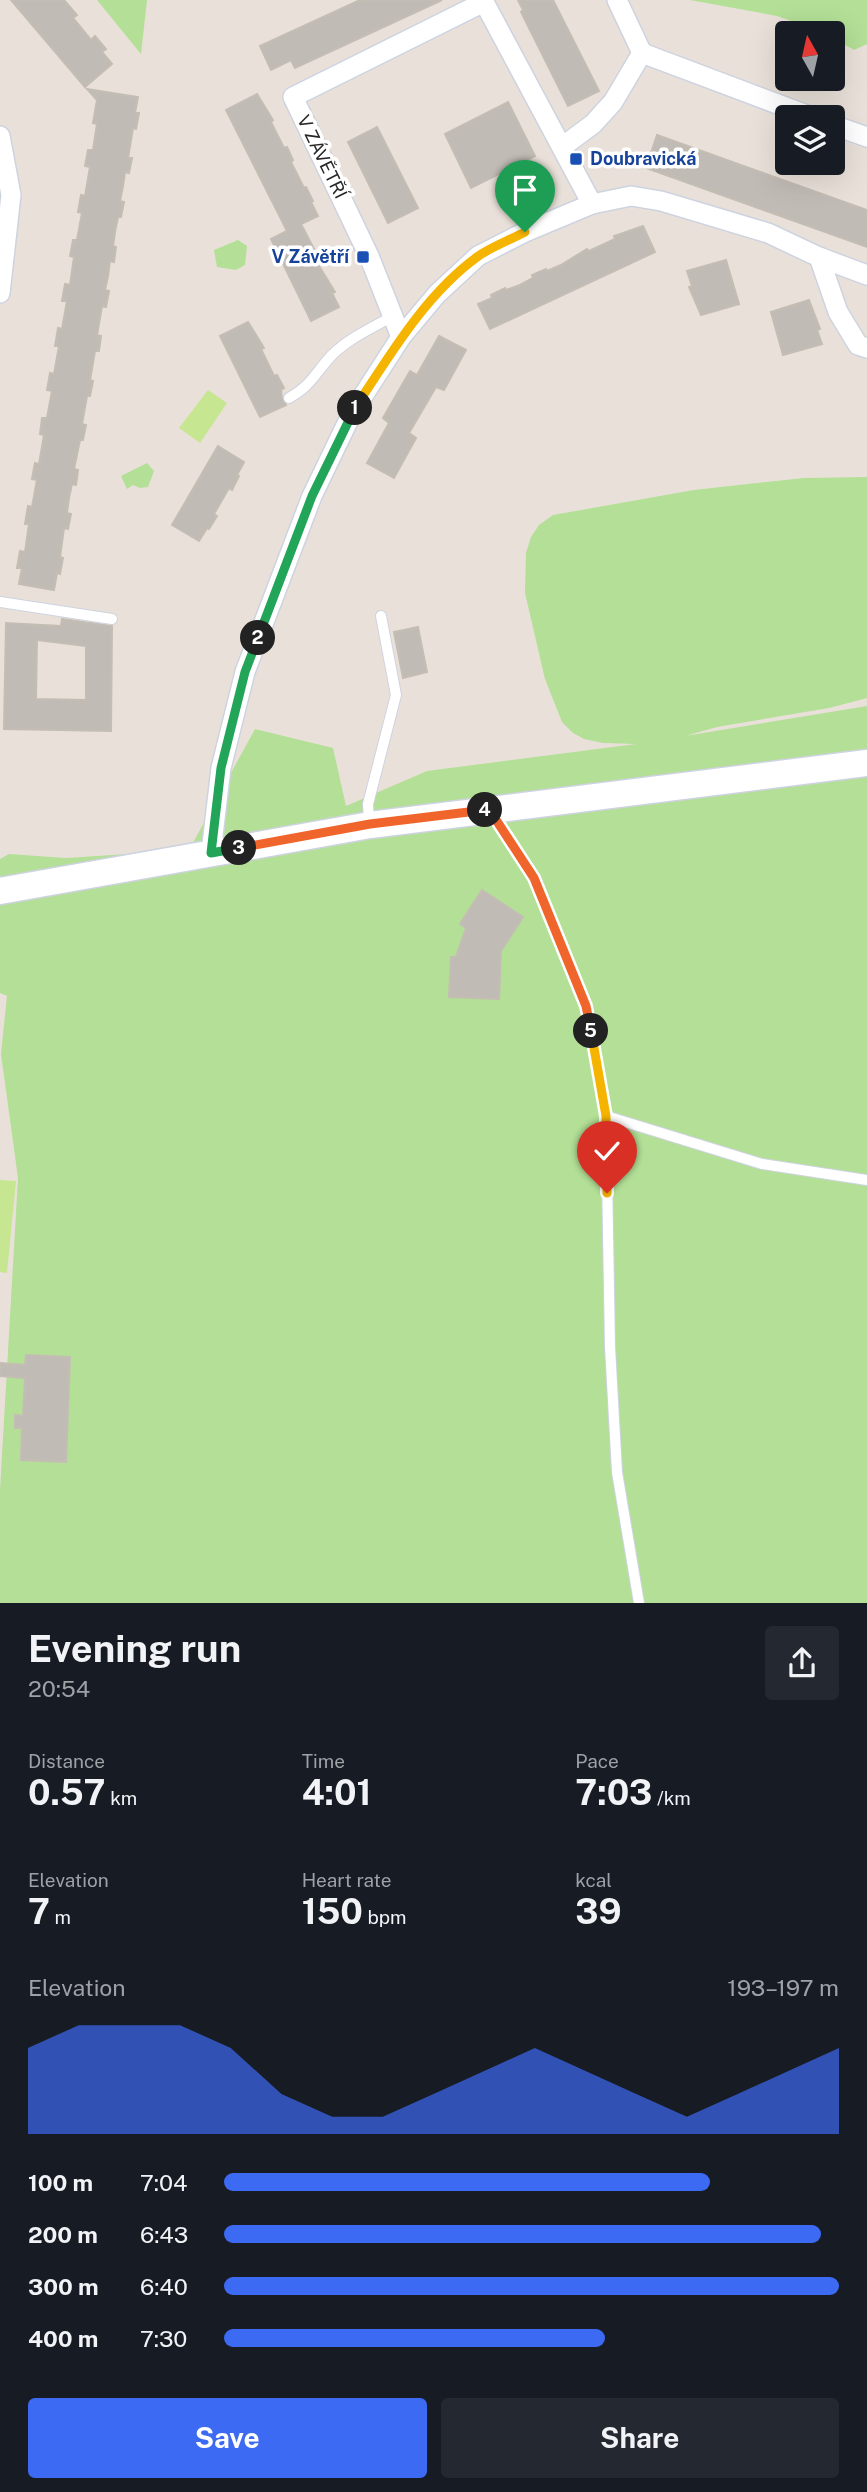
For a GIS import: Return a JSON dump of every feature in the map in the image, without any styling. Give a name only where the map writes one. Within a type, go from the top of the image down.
[{"type":"street","points":[[617,0],[642,52],[781,105]]},
{"type":"street","name":"V ZÁVĚTŘÍ","points":[[401,337],[369,256],[293,97],[484,1],[592,204]]},
{"type":"street","points":[[562,147],[593,124],[613,102],[642,52]]},
{"type":"street","points":[[845,129],[867,137]]},
{"type":"street","points":[[0,136],[12,195],[0,293]]},
{"type":"street","points":[[211,853],[221,768],[245,672],[312,496],[352,413],[401,337],[437,294],[478,256],[525,232],[592,204],[631,196],[661,201],[768,233],[819,257],[867,275]]},
{"type":"street","points":[[819,257],[838,312],[858,345],[867,348]]},
{"type":"street","points":[[0,891],[370,824],[867,763]]},
{"type":"lane","points":[[289,398],[306,388],[332,355],[359,335],[393,316]]},
{"type":"lane","points":[[0,602],[112,619]]},
{"type":"lane","points":[[370,824],[368,804],[396,695],[381,615]]},
{"type":"lane","points":[[489,809],[534,878],[586,1006],[606,1116],[610,1347],[617,1472],[639,1603]]},
{"type":"lane","points":[[606,1116],[762,1164],[867,1180]]},
{"type":"green space","points":[[97,0],[147,0],[141,54]]},
{"type":"green space","points":[[690,0],[867,0],[867,44],[854,50],[845,45],[845,21],[791,21]]},
{"type":"green space","points":[[238,240],[247,246],[245,265],[236,270],[217,267],[214,250]]},
{"type":"green space","points":[[208,390],[227,403],[200,443],[179,428]]},
{"type":"green space","points":[[147,463],[154,471],[148,487],[133,485],[127,489],[121,476]]},
{"type":"green space","points":[[867,477],[867,698],[829,708],[717,727],[685,736],[867,706],[867,1603],[0,1603],[0,1490],[18,1178],[1,1054],[7,996],[0,993],[0,859],[9,854],[66,858],[189,850],[255,729],[333,748],[346,806],[427,771],[636,744],[603,743],[584,739],[562,722],[545,679],[525,593],[526,553],[531,537],[539,525],[553,515],[694,490],[804,478]]},
{"type":"green space","points":[[0,1180],[16,1181],[7,1273],[0,1272]]},
{"type":"building","points":[[11,0],[64,0],[77,15],[73,18],[91,40],[95,36],[106,49],[102,52],[112,64],[85,87]]},
{"type":"building","points":[[360,0],[442,0],[295,68],[291,60],[271,70],[260,46]]},
{"type":"building","points":[[518,0],[553,0],[599,91],[568,106],[521,12],[523,10]]},
{"type":"building","points":[[87,89],[138,97],[135,113],[139,113],[136,129],[133,128],[128,158],[132,158],[129,173],[125,172],[120,201],[124,202],[121,217],[118,217],[113,246],[116,247],[114,262],[110,261],[105,290],[109,291],[106,307],[102,306],[97,335],[101,336],[99,351],[95,351],[90,380],[93,381],[82,424],[86,425],[74,469],[78,470],[76,485],[72,484],[69,498],[67,513],[71,514],[68,529],[64,528],[60,557],[63,558],[54,590],[19,584],[22,568],[17,568],[20,551],[25,552],[29,524],[25,524],[28,506],[32,507],[37,480],[32,479],[35,463],[39,464],[44,435],[40,434],[42,418],[47,418],[52,391],[47,390],[50,373],[54,374],[59,346],[55,346],[58,328],[62,329],[67,301],[62,301],[65,284],[70,285],[74,257],[70,256],[73,240],[77,240],[82,213],[78,212],[81,195],[85,196],[90,167],[85,166],[88,150],[93,150],[97,124],[93,123],[97,100]]},
{"type":"building","points":[[257,94],[273,120],[271,122],[284,148],[287,147],[293,160],[291,162],[313,201],[311,202],[318,216],[301,224],[315,251],[312,253],[335,292],[332,293],[339,307],[311,321],[271,239],[287,231],[226,110]]},
{"type":"building","points":[[508,102],[535,156],[471,188],[445,134]]},
{"type":"building","points":[[377,127],[418,208],[388,223],[348,142]]},
{"type":"building","points":[[657,135],[867,210],[867,247],[646,168]]},
{"type":"building","points":[[643,226],[655,252],[490,329],[478,304],[492,298],[491,295],[520,285],[533,278],[532,275],[561,265],[587,249],[589,251],[615,239],[614,236]]},
{"type":"building","points":[[726,260],[739,304],[701,315],[689,287],[692,286],[687,271]]},
{"type":"building","points":[[809,300],[820,329],[817,330],[822,344],[783,355],[771,312]]},
{"type":"building","points":[[248,322],[264,348],[261,349],[274,376],[277,375],[284,388],[281,390],[282,399],[286,405],[260,417],[220,336]]},
{"type":"building","points":[[439,336],[466,350],[444,390],[436,387],[409,433],[416,438],[394,478],[367,463],[389,423],[383,418],[410,371],[417,375]]},
{"type":"building","points":[[218,446],[244,462],[232,490],[229,488],[214,514],[217,516],[199,541],[172,525]]},
{"type":"building","points":[[62,619],[112,626],[111,731],[4,729],[6,623],[61,626]],"holes":[[[37,640],[86,646],[86,700],[36,699]]]},
{"type":"building","points":[[418,627],[427,672],[403,678],[394,632]]},
{"type":"building","points":[[482,890],[523,917],[501,951],[499,999],[449,997],[451,957],[456,957],[466,928],[460,924]]},
{"type":"building","points":[[26,1355],[70,1357],[66,1462],[21,1460],[22,1428],[15,1428],[15,1415],[23,1416],[25,1378],[0,1376],[0,1363],[25,1365]]},
{"type":"place","name":"Doubravická","points":[[576,159]]},
{"type":"place","name":"V Závětří","points":[[363,257]]},
{"type":"route","points":[[525,232],[478,256],[437,294],[401,337],[352,413],[312,496],[245,672],[221,768],[211,853],[370,824],[489,809],[534,878],[586,1006],[606,1116],[607,1193]]}]
